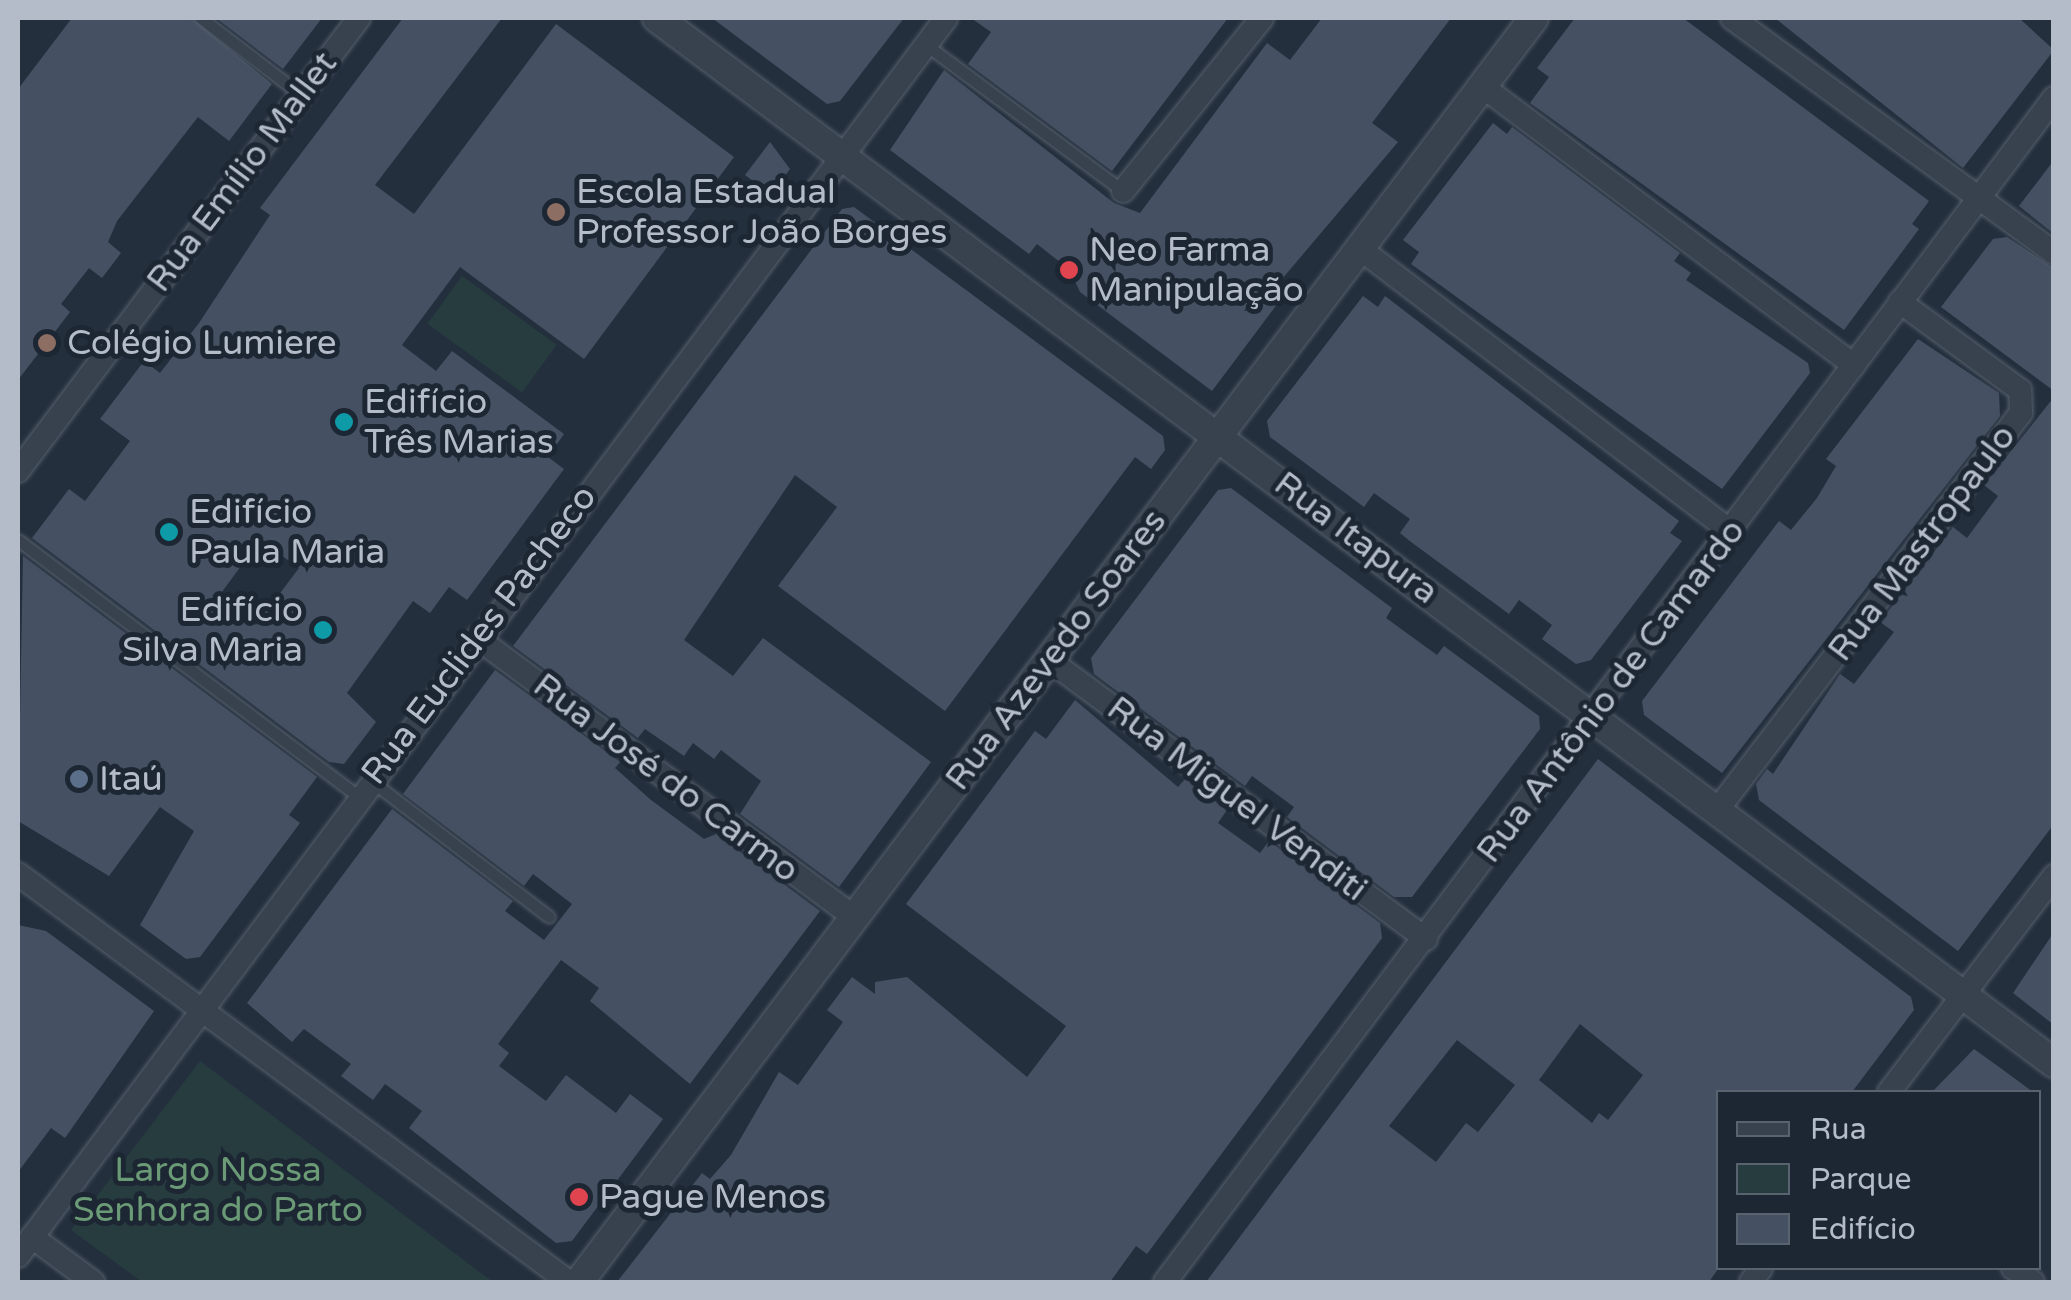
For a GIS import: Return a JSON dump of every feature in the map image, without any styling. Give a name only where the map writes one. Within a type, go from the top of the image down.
[{"type":"street","name":"Rua Emílio Mallet","points":[[18,470],[359,18]]},
{"type":"street","name":"Rua Itapura","points":[[657,18],[2054,1063]]},
{"type":"street","name":"Rua Euclides Pacheco","points":[[18,1256],[364,788],[946,18]]},
{"type":"street","points":[[1123,191],[1262,18]]},
{"type":"street","name":"Rua Azevedo Soares","points":[[579,1282],[1534,18]]},
{"type":"street","points":[[1732,18],[2054,253]]},
{"type":"street","points":[[1482,86],[1854,365]]},
{"type":"street","name":"Rua Antônio de Camardo","points":[[1172,1280],[2054,98]]},
{"type":"street","points":[[1359,248],[1732,530]]},
{"type":"street","name":"Rua Mastropaulo","points":[[1718,810],[2021,413],[2020,390],[1900,302]]},
{"type":"street","name":"Rua José do Carmo","points":[[478,638],[854,918]]},
{"type":"street","name":"Rua Miguel Venditi","points":[[1049,660],[1426,939]]},
{"type":"street","points":[[18,874],[568,1282]]},
{"type":"street","points":[[1891,1090],[2054,876]]},
{"type":"street","points":[[32,1237],[93,1282]]},
{"type":"lane","points":[[202,18],[300,94]]},
{"type":"lane","points":[[925,44],[1123,191]]},
{"type":"lane","points":[[18,540],[548,917]]},
{"type":"green space","points":[[462,276],[557,345],[522,393],[427,324]]},
{"type":"green space","name":"Largo Nossa Senhora do Parto","points":[[200,1061],[493,1282],[142,1282],[71,1230]]},
{"type":"building","points":[[72,18],[192,18],[272,84],[229,141],[198,117],[117,221],[108,242],[121,253],[102,278],[89,268],[61,304],[70,312],[18,380],[18,89]]},
{"type":"building","points":[[216,18],[322,18],[283,69]]},
{"type":"building","points":[[403,18],[502,18],[375,185],[414,214],[556,24],[734,157],[584,359],[460,267],[402,345],[436,371],[452,351],[564,434],[548,457],[564,469],[467,600],[449,587],[430,613],[413,601],[347,693],[376,722],[344,764],[329,762],[32,538],[69,489],[85,501],[130,441],[100,419],[144,361],[160,373],[199,323],[270,215],[260,208]],"holes":[[[260,540],[299,568],[256,625],[219,596]]]},
{"type":"building","points":[[712,18],[904,18],[840,101],[827,104]]},
{"type":"building","points":[[971,18],[1228,18],[1112,171],[968,64],[991,32]]},
{"type":"building","points":[[1322,18],[1451,18],[1372,123],[1398,142],[1271,292],[1281,299],[1212,391],[1080,292],[1070,270],[1037,244],[1029,254],[890,150],[944,70],[1114,203],[1140,213],[1267,43],[1290,60]]},
{"type":"building","points":[[1575,18],[1683,18],[1929,201],[1912,224],[1919,229],[1844,330],[1530,103],[1549,77],[1537,68]]},
{"type":"building","points":[[1775,18],[2019,18],[2054,50],[1963,168]]},
{"type":"building","points":[[1493,123],[1507,134],[1512,127],[1680,253],[1674,261],[1691,273],[1686,280],[1808,363],[1810,373],[1722,489],[1411,264],[1419,252],[1403,240]]},
{"type":"building","points":[[770,142],[790,169],[771,194],[745,175]]},
{"type":"building","points":[[2054,160],[2054,234],[2019,206]]},
{"type":"building","points":[[854,207],[1163,436],[1165,450],[1151,469],[1135,457],[945,711],[778,586],[837,507],[795,475],[684,640],[733,676],[763,638],[931,762],[839,887],[740,814],[761,781],[721,750],[714,759],[693,743],[684,756],[645,729],[638,738],[513,646],[842,209]]},
{"type":"building","points":[[2007,237],[2054,268],[2054,391],[1941,307],[1993,239]]},
{"type":"building","points":[[1363,296],[1378,307],[1385,296],[1679,521],[1670,533],[1682,541],[1591,660],[1576,664],[1542,639],[1552,625],[1519,600],[1509,614],[1411,542],[1400,533],[1410,519],[1374,493],[1364,507],[1270,437],[1267,421]]},
{"type":"building","points":[[1918,339],[1999,393],[2000,416],[1722,773],[1644,715],[1642,701],[1779,521],[1791,530],[1817,498],[1836,466],[1826,459]]},
{"type":"building","points":[[2054,397],[2054,824],[1958,951],[1759,800],[1756,784],[1767,769],[1773,774],[1840,674],[1854,684],[1894,632],[1880,622],[1953,527],[1967,538],[1998,496],[1984,485]]},
{"type":"building","points":[[1231,488],[1392,608],[1386,618],[1437,655],[1444,646],[1539,716],[1540,729],[1412,897],[1394,897],[1287,817],[1294,807],[1252,776],[1245,786],[1094,674],[1091,658],[1218,490]]},
{"type":"building","points":[[23,556],[317,777],[289,815],[300,823],[200,957],[186,959],[140,925],[194,831],[160,807],[109,876],[18,821]]},
{"type":"building","points":[[495,670],[620,762],[615,768],[651,800],[704,839],[716,834],[820,911],[690,1084],[590,1001],[599,988],[561,960],[498,1044],[509,1053],[499,1066],[546,1101],[566,1075],[616,1113],[630,1094],[663,1119],[572,1241],[556,1243],[409,1128],[422,1111],[385,1084],[373,1100],[341,1076],[351,1064],[304,1029],[292,1042],[247,1003],[392,809],[513,901],[505,911],[544,940],[572,904],[533,874],[524,886],[403,794]]},
{"type":"building","points":[[1075,700],[1178,787],[1185,779],[1227,810],[1218,823],[1260,853],[1269,841],[1380,923],[1382,938],[1147,1254],[1136,1246],[1110,1282],[617,1282],[702,1173],[710,1179],[731,1155],[779,1072],[798,1085],[843,1022],[827,1010],[852,977],[875,994],[875,982],[907,977],[1027,1077],[1066,1026],[906,904],[1035,731],[1046,739]]},
{"type":"building","points":[[1598,759],[1911,997],[1914,1010],[1854,1090],[1716,1090],[1717,1270],[1709,1282],[1206,1282]],"holes":[[[1580,1024],[1643,1075],[1608,1120],[1599,1113],[1592,1123],[1539,1080]],[[1457,1040],[1515,1085],[1478,1132],[1466,1123],[1436,1162],[1389,1126]]]},
{"type":"building","points":[[18,925],[46,931],[154,1011],[65,1138],[51,1128],[18,1172]]},
{"type":"building","points":[[2054,932],[2054,1025],[2013,993]]},
{"type":"building","points":[[1974,1049],[2030,1090],[1934,1090]]},
{"type":"place","name":"Escola Estadual Professor João Borges","points":[[556,212]]},
{"type":"place","name":"Neo Farma Manipulação","points":[[1069,270]]},
{"type":"place","name":"Colégio Lumiere","points":[[47,343]]},
{"type":"place","name":"Edifício Três Marias","points":[[344,422]]},
{"type":"place","name":"Edifício Paula Maria","points":[[169,532]]},
{"type":"place","name":"Edifício Silva Maria","points":[[323,630]]},
{"type":"place","name":"Itaú","points":[[79,779]]},
{"type":"place","name":"Pague Menos","points":[[579,1197]]}]
